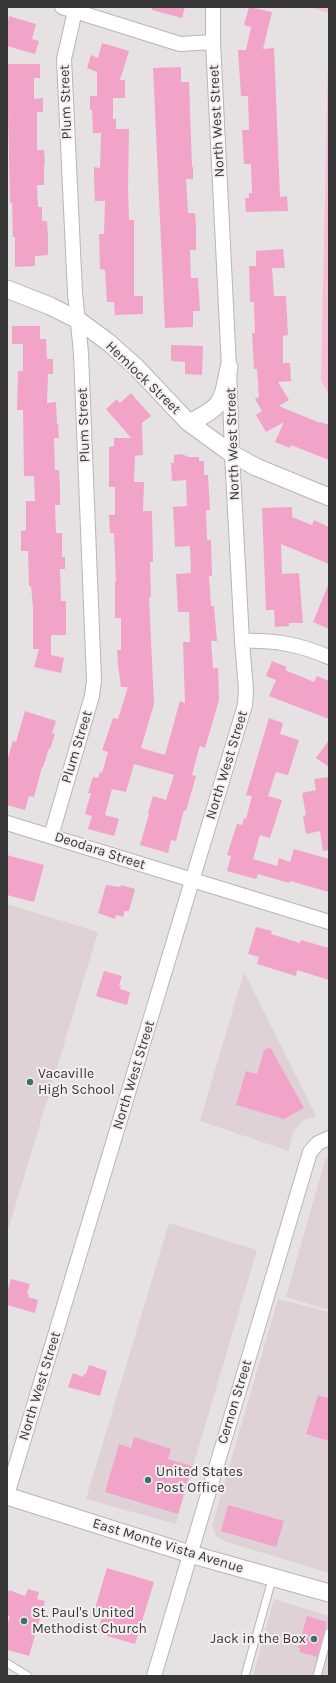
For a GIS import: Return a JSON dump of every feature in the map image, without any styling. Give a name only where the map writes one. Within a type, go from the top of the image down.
[{"type":"street","name":"North West Street","points":[[7,1495],[246,705],[232,454],[213,42],[213,7]]},
{"type":"street","points":[[69,9],[180,44],[213,42]]},
{"type":"street","name":"Plum Street","points":[[51,836],[92,696],[94,680],[81,353],[74,285],[64,59],[69,9]]},
{"type":"street","name":"Hemlock Street","points":[[7,289],[50,306],[78,320],[108,342],[136,367],[189,423],[232,454],[256,467],[329,497]]},
{"type":"street","points":[[189,423],[207,414],[218,404],[224,390],[229,367]]},
{"type":"street","points":[[242,641],[294,644],[329,657]]},
{"type":"street","name":"Deodara Street","points":[[7,823],[329,922]]},
{"type":"street","name":"Cernon Street","points":[[156,1675],[190,1554],[310,1152],[318,1143],[329,1138]]},
{"type":"street","name":"East Monte Vista Avenue","points":[[7,1495],[190,1554],[273,1576],[329,1593]]},
{"type":"lane","points":[[245,1676],[273,1576]]},
{"type":"lane","points":[[317,1676],[329,1632]]},
{"type":"lane","points":[[7,1663],[28,1676]]},
{"type":"shaded area","points":[[310,7],[329,7],[329,13]]},
{"type":"shaded area","points":[[329,13],[329,394],[321,381]]},
{"type":"shaded area","name":"Vacaville High School","points":[[7,904],[98,932],[7,1233]]},
{"type":"shaded area","points":[[244,972],[316,1116],[304,1120],[293,1132],[289,1151],[200,1121]]},
{"type":"shaded area","points":[[326,1157],[329,1158],[329,1310],[286,1297]]},
{"type":"shaded area","points":[[169,1223],[257,1250],[176,1524],[86,1499]]},
{"type":"shaded area","points":[[278,1299],[329,1312],[329,1573],[224,1541],[216,1536],[212,1526]]},
{"type":"shaded area","points":[[274,1599],[329,1616],[329,1676],[253,1676]]},
{"type":"building","points":[[152,7],[185,7],[182,18],[152,10]]},
{"type":"building","points":[[249,7],[272,12],[263,49],[274,48],[280,197],[287,196],[288,211],[246,212],[245,198],[249,198],[249,193],[252,193],[251,164],[244,164],[242,130],[249,130],[248,96],[241,96],[238,50],[246,50],[251,27],[244,25]]},
{"type":"building","points":[[9,16],[36,24],[32,39],[39,41],[35,54],[7,46],[7,26]]},
{"type":"building","points":[[102,43],[129,51],[120,80],[125,80],[125,98],[113,98],[113,119],[116,119],[116,129],[129,129],[128,188],[129,220],[134,220],[134,296],[143,296],[143,314],[115,315],[114,302],[107,302],[105,270],[100,269],[99,234],[104,234],[105,201],[95,201],[94,167],[100,168],[101,133],[93,133],[92,110],[90,110],[90,96],[97,96],[97,72],[87,68],[91,55],[98,58]]},
{"type":"building","points":[[7,64],[40,64],[40,78],[34,78],[34,99],[43,98],[43,112],[37,112],[37,150],[44,150],[45,164],[44,185],[37,185],[38,207],[42,207],[42,221],[47,221],[48,255],[35,256],[35,266],[15,267],[15,237],[13,237],[12,203],[10,203]]},
{"type":"building","points":[[181,67],[181,82],[189,82],[193,179],[186,179],[188,213],[195,213],[196,227],[196,250],[190,250],[191,278],[198,278],[200,311],[193,311],[193,327],[165,328],[153,68]]},
{"type":"building","points":[[283,249],[285,268],[272,268],[274,296],[286,296],[288,335],[283,336],[283,363],[290,363],[291,381],[278,382],[289,400],[279,406],[320,423],[329,425],[329,460],[291,445],[290,448],[275,442],[284,422],[266,432],[256,415],[262,411],[255,399],[259,397],[257,369],[254,369],[252,333],[255,333],[254,302],[250,302],[249,266],[256,266],[256,251]]},
{"type":"building","points":[[12,326],[40,326],[40,339],[46,339],[47,359],[53,359],[53,374],[48,374],[47,403],[56,402],[58,424],[59,438],[54,438],[55,470],[59,470],[60,486],[60,505],[55,505],[56,533],[62,533],[62,557],[65,557],[65,569],[60,569],[61,601],[66,601],[66,635],[51,635],[51,655],[64,658],[61,673],[34,667],[39,649],[33,649],[33,607],[31,586],[29,586],[28,551],[21,551],[21,531],[26,530],[26,501],[35,501],[34,476],[24,476],[23,410],[17,410],[18,371],[23,371],[23,344],[12,344]]},
{"type":"building","points":[[171,345],[203,346],[202,375],[185,374],[185,362],[171,361]]},
{"type":"building","points":[[131,393],[151,416],[142,423],[143,455],[135,456],[134,482],[144,482],[143,511],[152,511],[153,562],[150,562],[151,597],[149,597],[154,704],[141,748],[165,755],[180,701],[185,703],[183,642],[190,642],[189,612],[178,612],[176,574],[191,573],[190,546],[175,547],[173,507],[187,506],[186,480],[172,481],[171,463],[174,463],[174,455],[182,454],[188,457],[199,457],[199,461],[204,461],[204,475],[208,475],[210,510],[206,510],[207,540],[211,540],[212,576],[209,576],[211,606],[214,606],[217,641],[211,641],[213,668],[218,668],[219,700],[205,748],[200,746],[198,752],[192,775],[196,776],[186,811],[184,810],[176,841],[171,840],[168,853],[140,845],[153,796],[166,800],[174,775],[134,764],[126,792],[112,789],[105,815],[119,819],[114,836],[88,829],[92,816],[85,814],[91,793],[88,793],[93,777],[98,778],[100,772],[102,773],[108,752],[102,750],[113,718],[118,719],[128,687],[121,687],[118,665],[117,650],[121,650],[121,618],[115,618],[116,582],[114,533],[110,533],[109,515],[115,515],[115,487],[109,487],[109,447],[114,446],[114,438],[131,438],[106,409],[117,399],[120,403]]},
{"type":"building","points":[[292,507],[292,517],[312,525],[314,520],[329,527],[329,564],[281,544],[282,574],[299,573],[303,623],[289,623],[289,626],[275,627],[274,610],[266,610],[262,508]]},
{"type":"building","points":[[329,583],[329,629],[313,622]]},
{"type":"building","points":[[272,661],[287,667],[285,670],[314,682],[317,676],[329,681],[329,719],[269,696],[276,680],[266,676]]},
{"type":"building","points":[[25,711],[56,721],[52,733],[55,734],[42,767],[34,797],[29,796],[25,810],[7,805],[7,761],[13,741],[16,742]]},
{"type":"building","points":[[269,718],[283,723],[280,734],[299,740],[288,775],[276,772],[268,796],[282,800],[270,838],[260,835],[253,859],[277,866],[279,858],[290,862],[294,849],[329,859],[329,892],[258,874],[256,879],[227,871],[231,856],[227,855],[237,824],[242,825],[244,818],[246,819],[252,796],[246,795]]},
{"type":"building","points":[[329,740],[329,767],[316,758]]},
{"type":"building","points":[[329,777],[329,850],[323,851],[320,831],[306,834],[303,816],[306,815],[302,793],[316,790],[314,779]]},
{"type":"building","points":[[7,855],[44,865],[34,902],[7,895]]},
{"type":"building","points":[[106,885],[120,887],[121,885],[135,889],[129,911],[125,911],[123,917],[116,915],[115,919],[98,913]]},
{"type":"building","points":[[256,927],[272,931],[271,934],[300,943],[301,940],[329,948],[329,980],[297,970],[296,976],[257,964],[259,957],[248,954]]},
{"type":"building","points":[[104,971],[122,976],[119,985],[121,986],[120,989],[130,992],[127,1005],[96,996]]},
{"type":"building","points":[[270,1047],[304,1108],[284,1119],[236,1105],[246,1071],[257,1074],[264,1050]]},
{"type":"building","points":[[11,1279],[30,1284],[27,1293],[29,1294],[28,1297],[38,1300],[35,1313],[7,1305],[7,1292]]},
{"type":"building","points":[[89,1365],[107,1371],[100,1396],[68,1387],[73,1373],[83,1377],[84,1374],[86,1374]]},
{"type":"building","points":[[318,1395],[329,1398],[329,1441],[306,1434]]},
{"type":"building","name":"United States Post Office","points":[[134,1437],[171,1449],[168,1459],[192,1466],[178,1514],[105,1492],[119,1444],[131,1448]]},
{"type":"building","points":[[228,1505],[284,1521],[276,1547],[221,1531]]},
{"type":"building","points":[[107,1568],[154,1582],[135,1644],[107,1636],[107,1634],[98,1631],[102,1617],[93,1615]]},
{"type":"building","name":"St. Paul's United Methodist Church","points":[[28,1589],[39,1592],[37,1599],[45,1601],[29,1656],[7,1650],[7,1626],[10,1616],[7,1615],[7,1596],[9,1590],[25,1596]]},
{"type":"building","name":"Jack in the Box","points":[[307,1616],[327,1622],[317,1657],[299,1652],[300,1648],[298,1648]]},
{"type":"place","name":"Vacaville High School","points":[[30,1082]]},
{"type":"place","name":"United States Post Office","points":[[148,1480]]},
{"type":"place","name":"St. Paul's United Methodist Church","points":[[24,1621]]},
{"type":"place","name":"Jack in the Box","points":[[314,1639]]}]
